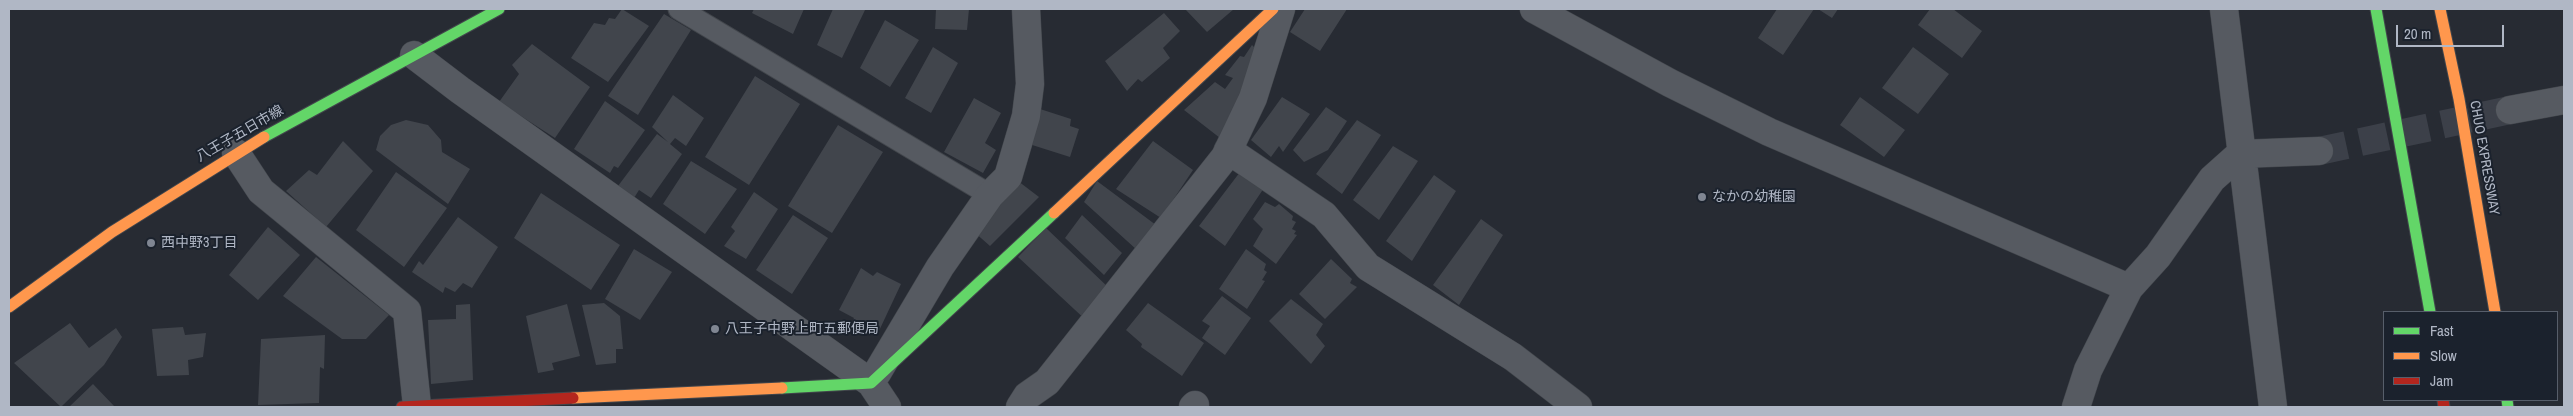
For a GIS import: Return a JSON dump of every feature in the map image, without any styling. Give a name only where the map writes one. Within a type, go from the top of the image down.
[{"type":"main road","points":[[409,406],[734,399],[871,383],[1272,9]]},
{"type":"main road","points":[[2376,9],[2430,311]]},
{"type":"main road","name":"CHUO EXPRESSWAY","points":[[2440,9],[2459,99],[2495,311]]},
{"type":"main road","name":"八王子五日市線","points":[[9,307],[112,232],[236,152],[493,10]]},
{"type":"street","points":[[871,383],[940,266],[990,195],[1008,177],[1026,116],[1030,84],[1026,9]]},
{"type":"street","points":[[1020,407],[1027,396],[1047,382],[1225,157],[1253,98],[1281,9]]},
{"type":"street","points":[[1534,9],[1670,83],[1769,132],[2129,288]]},
{"type":"street","points":[[2224,9],[2240,154],[2273,407]]},
{"type":"street","points":[[414,54],[460,90],[871,383],[887,407]]},
{"type":"street","points":[[2510,110],[2564,100]]},
{"type":"street","points":[[1228,150],[1324,215],[1368,267],[1513,357],[1578,407]]},
{"type":"street","points":[[2076,407],[2088,370],[2129,288],[2158,256],[2212,178],[2240,154],[2319,151]]},
{"type":"street","points":[[236,152],[260,191],[406,311],[409,406]]},
{"type":"lane","points":[[679,9],[990,195]]},
{"type":"building","points":[[622,9],[649,26],[608,82],[571,58],[594,23],[605,25],[609,18],[615,19]]},
{"type":"building","points":[[754,9],[804,9],[793,34],[752,13]]},
{"type":"building","points":[[833,9],[865,10],[842,58],[817,45]]},
{"type":"building","points":[[936,9],[969,9],[967,30],[935,29]]},
{"type":"building","points":[[1185,9],[1234,9],[1207,32]]},
{"type":"building","points":[[1305,9],[1347,9],[1320,51],[1290,32]]},
{"type":"building","points":[[1777,9],[1814,9],[1783,55],[1758,38]]},
{"type":"building","points":[[1818,9],[1838,9],[1832,18]]},
{"type":"building","points":[[1930,9],[1953,9],[1982,31],[1962,58],[1918,25]]},
{"type":"building","points":[[1164,13],[1180,31],[1163,48],[1170,58],[1142,82],[1138,79],[1127,91],[1105,61]]},
{"type":"building","points":[[664,14],[691,30],[638,115],[608,96]]},
{"type":"building","points":[[885,20],[919,40],[890,87],[860,68]]},
{"type":"building","points":[[532,44],[590,87],[555,138],[499,102],[519,74],[512,65]]},
{"type":"building","points":[[1252,45],[1261,54],[1244,91],[1238,96],[1241,99],[1220,138],[1184,110],[1215,82],[1225,89],[1233,78],[1225,75],[1240,56],[1244,57]]},
{"type":"building","points":[[933,47],[958,63],[931,113],[905,98]]},
{"type":"building","points":[[1913,47],[1949,74],[1918,114],[1882,88]]},
{"type":"building","points":[[755,76],[800,104],[749,185],[705,157]]},
{"type":"building","points":[[673,95],[704,118],[686,146],[675,138],[670,144],[682,154],[651,198],[639,190],[634,198],[618,186],[657,134],[668,142],[652,127]]},
{"type":"building","points":[[1282,97],[1310,114],[1283,152],[1279,146],[1271,157],[1251,140]]},
{"type":"building","points":[[1860,97],[1905,130],[1884,157],[1840,125]]},
{"type":"building","points":[[974,98],[1001,113],[985,143],[996,150],[983,173],[944,152]]},
{"type":"building","points":[[605,101],[645,130],[618,168],[614,166],[610,173],[574,149]]},
{"type":"building","points":[[1326,107],[1347,121],[1328,150],[1304,162],[1293,150]]},
{"type":"building","points":[[1040,109],[1071,119],[1070,126],[1079,129],[1070,157],[1029,144]]},
{"type":"building","points":[[406,120],[428,125],[441,140],[442,152],[470,169],[448,204],[376,150],[380,136],[391,125]]},
{"type":"building","points":[[1357,120],[1381,135],[1342,194],[1316,174]]},
{"type":"building","points":[[838,125],[883,152],[832,233],[788,206]]},
{"type":"building","points":[[343,141],[373,171],[326,227],[286,191],[309,170],[317,175]]},
{"type":"building","points":[[1153,141],[1193,170],[1161,218],[1116,189]]},
{"type":"building","points":[[1393,146],[1418,161],[1379,220],[1353,200]]},
{"type":"building","points":[[691,161],[737,189],[705,234],[663,204]]},
{"type":"building","points":[[396,172],[447,208],[404,267],[356,230]]},
{"type":"building","points":[[1240,172],[1264,188],[1225,246],[1199,226]]},
{"type":"building","points":[[1434,175],[1456,191],[1412,261],[1386,241]]},
{"type":"building","points":[[1018,181],[1039,197],[990,246],[973,231]]},
{"type":"building","points":[[1097,181],[1160,228],[1137,250],[1084,202]]},
{"type":"building","points":[[754,192],[778,209],[746,259],[724,246],[735,231],[731,227]]},
{"type":"building","points":[[541,193],[620,245],[591,290],[514,238]]},
{"type":"building","points":[[1265,202],[1275,207],[1279,204],[1293,216],[1292,220],[1296,222],[1292,229],[1296,231],[1294,234],[1297,235],[1276,264],[1253,246],[1263,229],[1253,219]]},
{"type":"building","points":[[793,215],[828,238],[792,294],[756,270]]},
{"type":"building","points":[[1082,215],[1122,253],[1104,275],[1065,238]]},
{"type":"building","points":[[458,217],[498,247],[472,288],[463,283],[455,292],[445,287],[443,293],[412,272],[419,261],[423,265]]},
{"type":"building","points":[[1481,219],[1503,235],[1459,305],[1433,285]]},
{"type":"building","points":[[268,227],[300,255],[258,300],[229,275]]},
{"type":"building","points":[[1046,228],[1109,288],[1088,322],[1018,257]]},
{"type":"building","points":[[634,249],[672,272],[640,320],[605,299]]},
{"type":"building","points":[[1246,249],[1266,264],[1264,270],[1267,272],[1262,280],[1265,281],[1247,309],[1219,289]]},
{"type":"building","points":[[316,257],[389,315],[366,339],[342,339],[283,296]]},
{"type":"building","points":[[1331,259],[1352,279],[1350,283],[1357,287],[1325,319],[1299,294]]},
{"type":"building","points":[[861,268],[873,276],[877,272],[901,284],[878,333],[852,322],[854,318],[839,310]]},
{"type":"building","points":[[1222,296],[1251,318],[1225,355],[1202,338],[1210,326],[1202,321]]},
{"type":"building","points":[[1291,299],[1323,324],[1316,335],[1325,346],[1311,364],[1269,321]]},
{"type":"building","points":[[604,303],[620,316],[623,349],[616,349],[616,363],[596,365],[582,305]]},
{"type":"building","points":[[1148,303],[1204,343],[1182,376],[1141,347],[1142,344],[1126,330]]},
{"type":"building","points":[[470,304],[473,380],[431,384],[428,320],[456,319],[456,305]]},
{"type":"building","points":[[567,304],[580,356],[552,363],[554,370],[538,373],[526,316]]},
{"type":"building","points":[[70,323],[89,348],[116,328],[122,337],[104,365],[61,407],[14,363]]},
{"type":"building","points":[[183,327],[185,335],[206,333],[203,357],[188,360],[189,375],[157,376],[152,329]]},
{"type":"building","points":[[325,335],[324,369],[320,367],[319,403],[258,405],[261,339]]},
{"type":"building","points":[[93,384],[115,407],[69,407]]},
{"type":"tunnel","points":[[2319,151],[2510,110]]},
{"type":"traffic: fast","points":[[264,137],[499,9]]},
{"type":"traffic: fast","points":[[2376,9],[2430,311]]},
{"type":"traffic: fast","points":[[782,388],[871,383],[1054,213]]},
{"type":"traffic: fast","points":[[2507,401],[2508,407]]},
{"type":"traffic: slow","points":[[1054,213],[1273,9]]},
{"type":"traffic: slow","points":[[2440,9],[2459,99],[2495,311]]},
{"type":"traffic: slow","points":[[9,307],[112,232],[264,137]]},
{"type":"traffic: slow","points":[[573,398],[782,388]]},
{"type":"traffic: jam","points":[[402,407],[573,398]]},
{"type":"traffic: jam","points":[[2443,401],[2444,407]]},
{"type":"place","name":"なかの幼稚園","points":[[1702,197]]},
{"type":"place","name":"西中野3丁目","points":[[151,243]]},
{"type":"place","name":"八王子中野上町五郵便局","points":[[715,329]]}]
